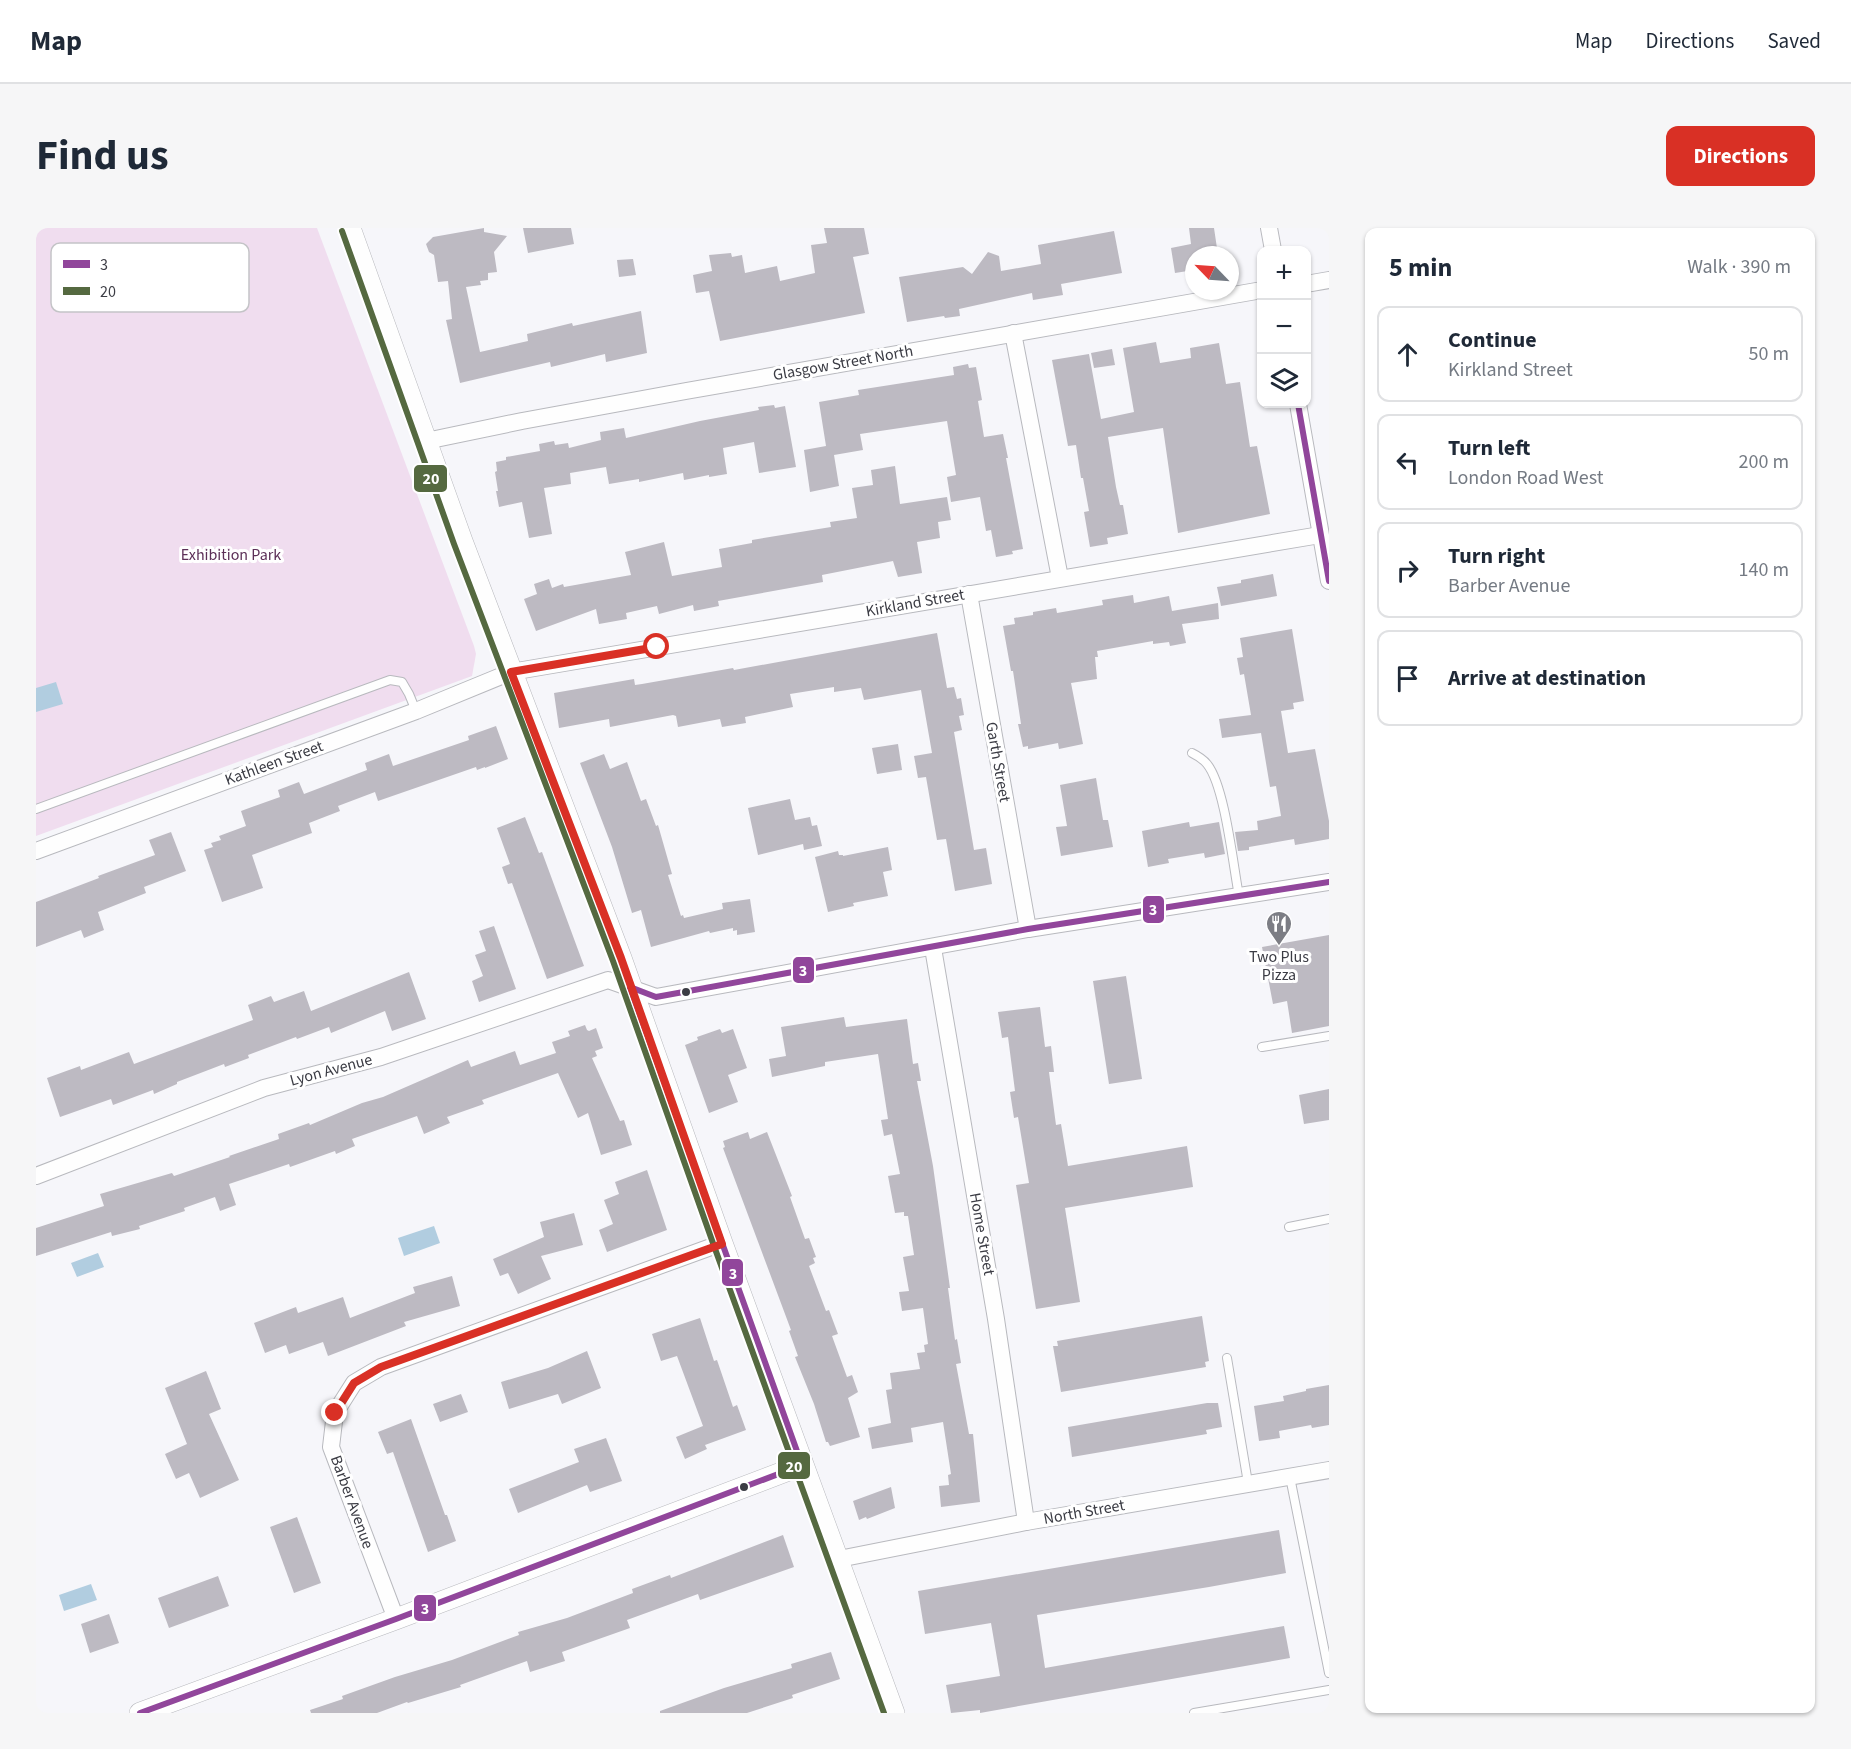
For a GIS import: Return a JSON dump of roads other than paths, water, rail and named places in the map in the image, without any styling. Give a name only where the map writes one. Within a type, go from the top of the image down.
[{"type":"street","points":[[350,228],[426,441],[630,987],[802,1466],[839,1559],[894,1713]]},
{"type":"street","points":[[1269,228],[1272,246]]},
{"type":"street","points":[[1311,283],[1329,280]]},
{"type":"street","name":"Glasgow Street North","points":[[426,441],[564,413],[1257,291]]},
{"type":"street","points":[[1013,333],[1060,578]]},
{"type":"street","points":[[1299,408],[1329,581]]},
{"type":"street","name":"Kirkland Street","points":[[511,672],[1320,535]]},
{"type":"street","name":"Garth Street","points":[[969,594],[1028,929]]},
{"type":"street","name":"Kathleen Street","points":[[36,851],[416,711],[511,672]]},
{"type":"street","name":"Lyon Avenue","points":[[36,1176],[264,1088],[381,1057],[608,980],[656,997],[1028,929],[1329,882]]},
{"type":"street","name":"Home Street","points":[[933,948],[996,1319],[1026,1522]]},
{"type":"street","name":"Barber Avenue","points":[[396,1620],[332,1447],[335,1413],[354,1383],[381,1367],[722,1244]]},
{"type":"street","points":[[140,1713],[396,1620],[802,1466]]},
{"type":"street","name":"North Street","points":[[839,1559],[1026,1522],[1329,1470]]},
{"type":"lane","points":[[36,809],[390,680],[402,682],[416,711]]},
{"type":"lane","points":[[1192,753],[1208,765],[1221,796],[1239,896]]},
{"type":"lane","points":[[1262,1047],[1329,1036]]},
{"type":"lane","points":[[1289,1227],[1329,1219]]},
{"type":"lane","points":[[1227,1358],[1248,1483]]},
{"type":"lane","points":[[1290,1477],[1329,1673]]},
{"type":"lane","points":[[1194,1713],[1329,1690]]},
{"type":"water","points":[[56,682],[63,704],[36,712],[36,688]]},
{"type":"water","points":[[434,1226],[440,1243],[404,1256],[398,1238]]},
{"type":"water","points":[[98,1253],[104,1267],[77,1277],[71,1263]]},
{"type":"water","points":[[91,1584],[97,1600],[64,1611],[59,1595]]},
{"type":"place","name":"Two Plus Pizza","points":[[1279,947]]},
{"type":"park label","name":"Exhibition Park","points":[[231,555]]}]
